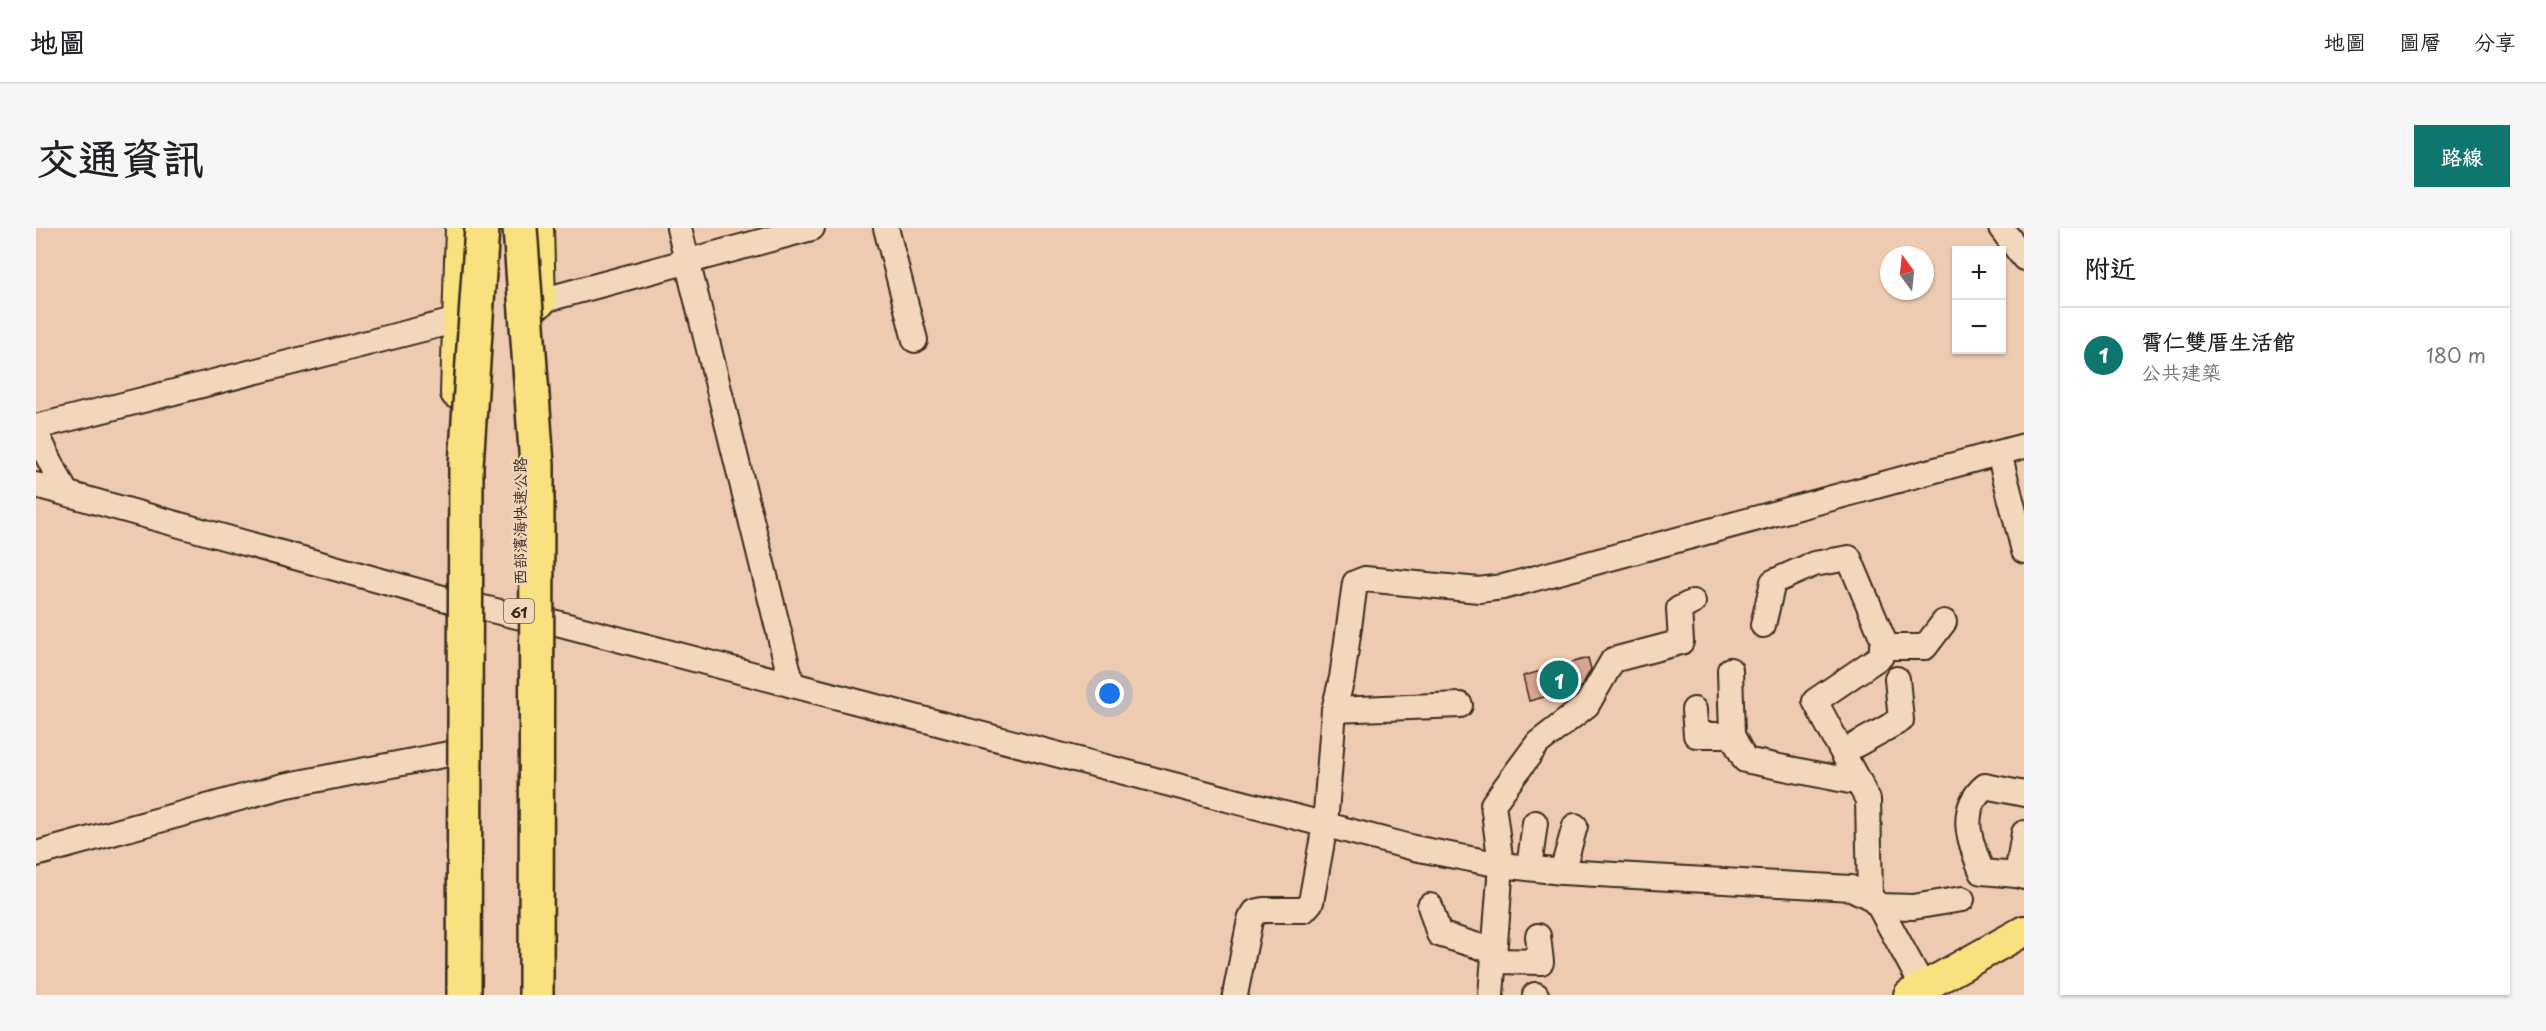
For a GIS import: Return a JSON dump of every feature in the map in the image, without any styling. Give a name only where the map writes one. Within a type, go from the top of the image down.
[{"type":"highway","points":[[462,995],[466,465],[483,228]]},
{"type":"highway","name":"西部濱海快速公路","points":[[483,228],[484,995]]},
{"type":"highway","points":[[518,228],[537,465],[537,995]]},
{"type":"highway","name":"西部濱海快速公路","points":[[518,228],[518,995]]},
{"type":"main road","points":[[460,228],[458,320],[474,995]]},
{"type":"main road","points":[[462,995],[454,753],[464,603],[476,228]]},
{"type":"main road","points":[[526,228],[539,620],[527,995]]},
{"type":"main road","points":[[537,995],[540,301],[538,228]]},
{"type":"main road","points":[[1916,991],[2024,931]]},
{"type":"street","points":[[679,228],[792,685]]},
{"type":"street","points":[[540,301],[812,228]]},
{"type":"street","points":[[886,228],[915,340]]},
{"type":"street","points":[[2001,228],[2024,258]]},
{"type":"street","points":[[36,427],[458,320]]},
{"type":"street","points":[[36,433],[66,493]]},
{"type":"street","points":[[1235,995],[1250,920],[1255,912],[1304,909],[1311,902],[1325,825],[1334,710],[1342,678],[1356,583],[1365,579],[1479,590],[1503,587],[2024,446]]},
{"type":"street","points":[[1999,453],[2024,551]]},
{"type":"street","points":[[36,485],[464,603],[792,685],[1414,848],[1501,865],[1562,872],[1851,888],[1875,901],[1913,907],[1962,899]]},
{"type":"street","points":[[1763,625],[1773,582],[1814,564],[1849,558],[1883,639],[1881,656],[1815,701],[1868,800],[1875,901],[1916,991]]},
{"type":"street","points":[[1491,995],[1501,865],[1493,804],[1538,743],[1587,705],[1612,660],[1681,642],[1679,609],[1693,602]]},
{"type":"street","points":[[1882,647],[1925,647],[1944,622]]},
{"type":"street","points":[[1730,670],[1732,735],[1745,760],[1860,783]]},
{"type":"street","points":[[1843,752],[1901,720],[1897,679]]},
{"type":"street","points":[[1334,710],[1460,705]]},
{"type":"street","points":[[1694,710],[1696,735],[1732,735]]},
{"type":"street","points":[[36,854],[283,786],[454,753]]},
{"type":"street","points":[[2024,794],[1985,786],[1975,794],[1967,821],[1970,843],[1982,872],[2020,876],[2024,833]]},
{"type":"street","points":[[1529,868],[1535,823]]},
{"type":"street","points":[[1562,872],[1575,826]]},
{"type":"street","points":[[1431,906],[1439,934],[1494,956],[1541,962],[1538,936]]},
{"type":"building","points":[[1588,658],[1591,669],[1581,687],[1529,701],[1523,676]]},
{"type":"place","name":"霄仁雙厝生活館","points":[[1559,680]]}]
